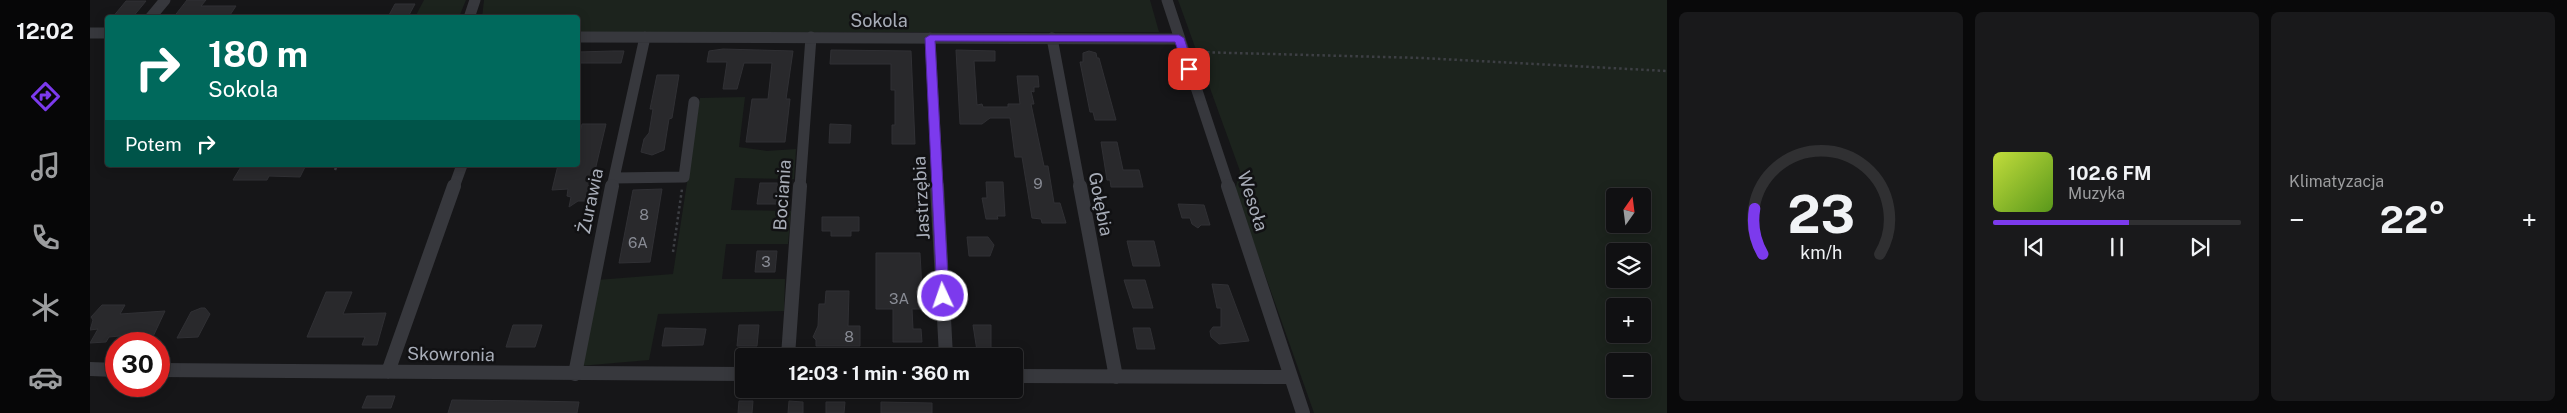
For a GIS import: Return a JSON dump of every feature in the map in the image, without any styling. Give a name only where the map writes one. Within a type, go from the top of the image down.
[{"type":"street","points":[[152,15],[165,0]]},
{"type":"street","points":[[470,15],[475,0]]},
{"type":"street","name":"Wesoła","points":[[1168,0],[1181,45],[1303,413]]},
{"type":"street","points":[[90,33],[105,33]]},
{"type":"street","name":"Sokola","points":[[580,37],[1052,38],[1181,45]]},
{"type":"street","name":"Żurawia","points":[[574,374],[645,37]]},
{"type":"street","name":"Bociania","points":[[789,348],[811,37]]},
{"type":"street","name":"Jastrzębia","points":[[930,38],[946,348]]},
{"type":"street","name":"Gołębia","points":[[1052,38],[1116,377]]},
{"type":"street","points":[[614,178],[684,177],[694,102]]},
{"type":"street","points":[[388,372],[461,167]]},
{"type":"street","points":[[90,369],[105,370]]},
{"type":"street","name":"Skowronia","points":[[170,370],[735,374]]},
{"type":"street","points":[[1023,376],[1291,377]]},
{"type":"path","points":[[1181,45],[1238,55],[1422,58],[1667,72]]},
{"type":"path","points":[[674,252],[684,177]]},
{"type":"shaded area","points":[[424,0],[466,0],[460,15],[416,15]]},
{"type":"shaded area","points":[[484,0],[1150,0],[1159,32],[580,32],[580,15],[482,15]]},
{"type":"shaded area","points":[[1178,0],[1667,0],[1667,413],[1314,413],[1235,190],[1240,171]]},
{"type":"shaded area","points":[[745,97],[739,147],[767,151],[796,149],[794,179],[735,178],[731,210],[791,211],[788,244],[726,244],[722,279],[785,279],[784,311],[658,314],[649,360],[580,366],[597,280],[673,274],[700,98]]},
{"type":"building","points":[[187,0],[206,0],[201,6],[236,6],[230,15],[175,15]]},
{"type":"building","points":[[126,1],[146,1],[134,15],[114,15]]},
{"type":"building","points":[[395,4],[415,4],[409,15],[389,15]]},
{"type":"building","points":[[723,49],[793,51],[786,99],[790,99],[785,142],[746,142],[752,99],[768,99],[772,63],[744,63],[737,89],[723,89],[727,62],[707,62],[709,51]]},
{"type":"building","points":[[831,50],[911,51],[915,144],[892,144],[892,125],[895,125],[895,90],[891,90],[891,64],[830,64]]},
{"type":"building","points":[[956,50],[995,51],[995,61],[974,61],[977,105],[982,104],[983,107],[1008,107],[1008,104],[1020,104],[1017,76],[1038,76],[1039,87],[1034,87],[1034,92],[1031,91],[1034,104],[1031,104],[1044,166],[1048,166],[1054,203],[1060,203],[1066,223],[1042,223],[1041,219],[1032,218],[1022,157],[1015,157],[1010,118],[990,118],[982,124],[960,124]]},
{"type":"building","points":[[624,51],[621,63],[580,63],[580,52]]},
{"type":"building","points":[[1089,51],[1096,53],[1097,58],[1099,58],[1116,120],[1095,120],[1093,112],[1090,112],[1080,62],[1083,62],[1083,53]]},
{"type":"building","points":[[657,75],[679,75],[672,118],[669,119],[664,150],[652,155],[641,152],[644,139],[649,133],[653,109],[650,109]]},
{"type":"building","points":[[582,124],[606,124],[589,196],[586,196],[585,201],[578,201],[569,207],[571,197],[567,196],[568,189],[552,190],[558,167],[580,167],[580,132]]},
{"type":"building","points":[[830,124],[851,125],[850,143],[829,143]]},
{"type":"building","points":[[1101,142],[1117,142],[1123,170],[1139,170],[1143,187],[1111,187],[1110,180],[1107,180]]},
{"type":"building","points":[[241,167],[305,167],[300,177],[269,176],[267,180],[233,180]]},
{"type":"building","points":[[986,182],[1003,182],[1005,216],[997,216],[998,219],[986,219],[982,198],[987,198]]},
{"type":"building","points":[[760,183],[780,183],[778,204],[757,204]]},
{"type":"building","points":[[662,189],[650,262],[619,263],[633,190]]},
{"type":"building","points":[[1178,204],[1204,205],[1210,225],[1201,225],[1198,228],[1192,224],[1190,218],[1182,218]]},
{"type":"building","points":[[822,217],[859,217],[859,231],[851,231],[851,236],[831,236],[831,231],[822,231]]},
{"type":"building","points":[[967,237],[988,237],[994,245],[990,256],[969,256]]},
{"type":"building","points":[[1127,241],[1154,241],[1160,266],[1133,266]]},
{"type":"building","points":[[757,251],[777,251],[775,272],[755,272]]},
{"type":"building","points":[[876,253],[920,253],[923,309],[912,309],[913,329],[921,329],[922,342],[893,342],[893,309],[876,309]]},
{"type":"building","points":[[1124,280],[1145,280],[1153,308],[1133,308]]},
{"type":"building","points":[[1212,284],[1228,285],[1249,341],[1219,344],[1211,337],[1210,331],[1213,327],[1221,327],[1221,308],[1217,308]]},
{"type":"building","points":[[826,291],[849,291],[848,326],[860,326],[860,346],[816,346],[816,340],[813,337],[818,326],[819,304],[825,304]]},
{"type":"building","points":[[326,292],[352,292],[343,314],[386,313],[377,345],[362,345],[365,337],[307,337]]},
{"type":"building","points":[[102,305],[125,305],[120,314],[165,311],[155,332],[105,332],[105,342],[90,343],[98,329],[90,330],[93,320],[91,317]]},
{"type":"building","points":[[205,308],[210,314],[198,337],[177,338],[191,312]]},
{"type":"building","points":[[513,325],[542,325],[535,347],[506,347]]},
{"type":"building","points":[[739,325],[759,325],[757,346],[737,346]]},
{"type":"building","points":[[973,325],[991,325],[991,348],[977,348]]},
{"type":"building","points":[[665,328],[706,329],[703,345],[662,346]]},
{"type":"building","points":[[1133,328],[1150,328],[1155,349],[1137,349]]},
{"type":"building","points":[[367,396],[395,396],[391,408],[362,408]]},
{"type":"building","points":[[452,400],[579,402],[577,413],[448,413]]},
{"type":"building","points":[[739,401],[753,401],[752,413],[738,413]]},
{"type":"building","points":[[789,401],[803,402],[803,413],[788,413]]},
{"type":"building","points":[[826,402],[845,402],[844,413],[826,413]]},
{"type":"building","points":[[881,402],[932,403],[932,413],[881,413]]},
{"type":"route","points":[[943,296],[930,38],[1179,38],[1189,69]]}]
